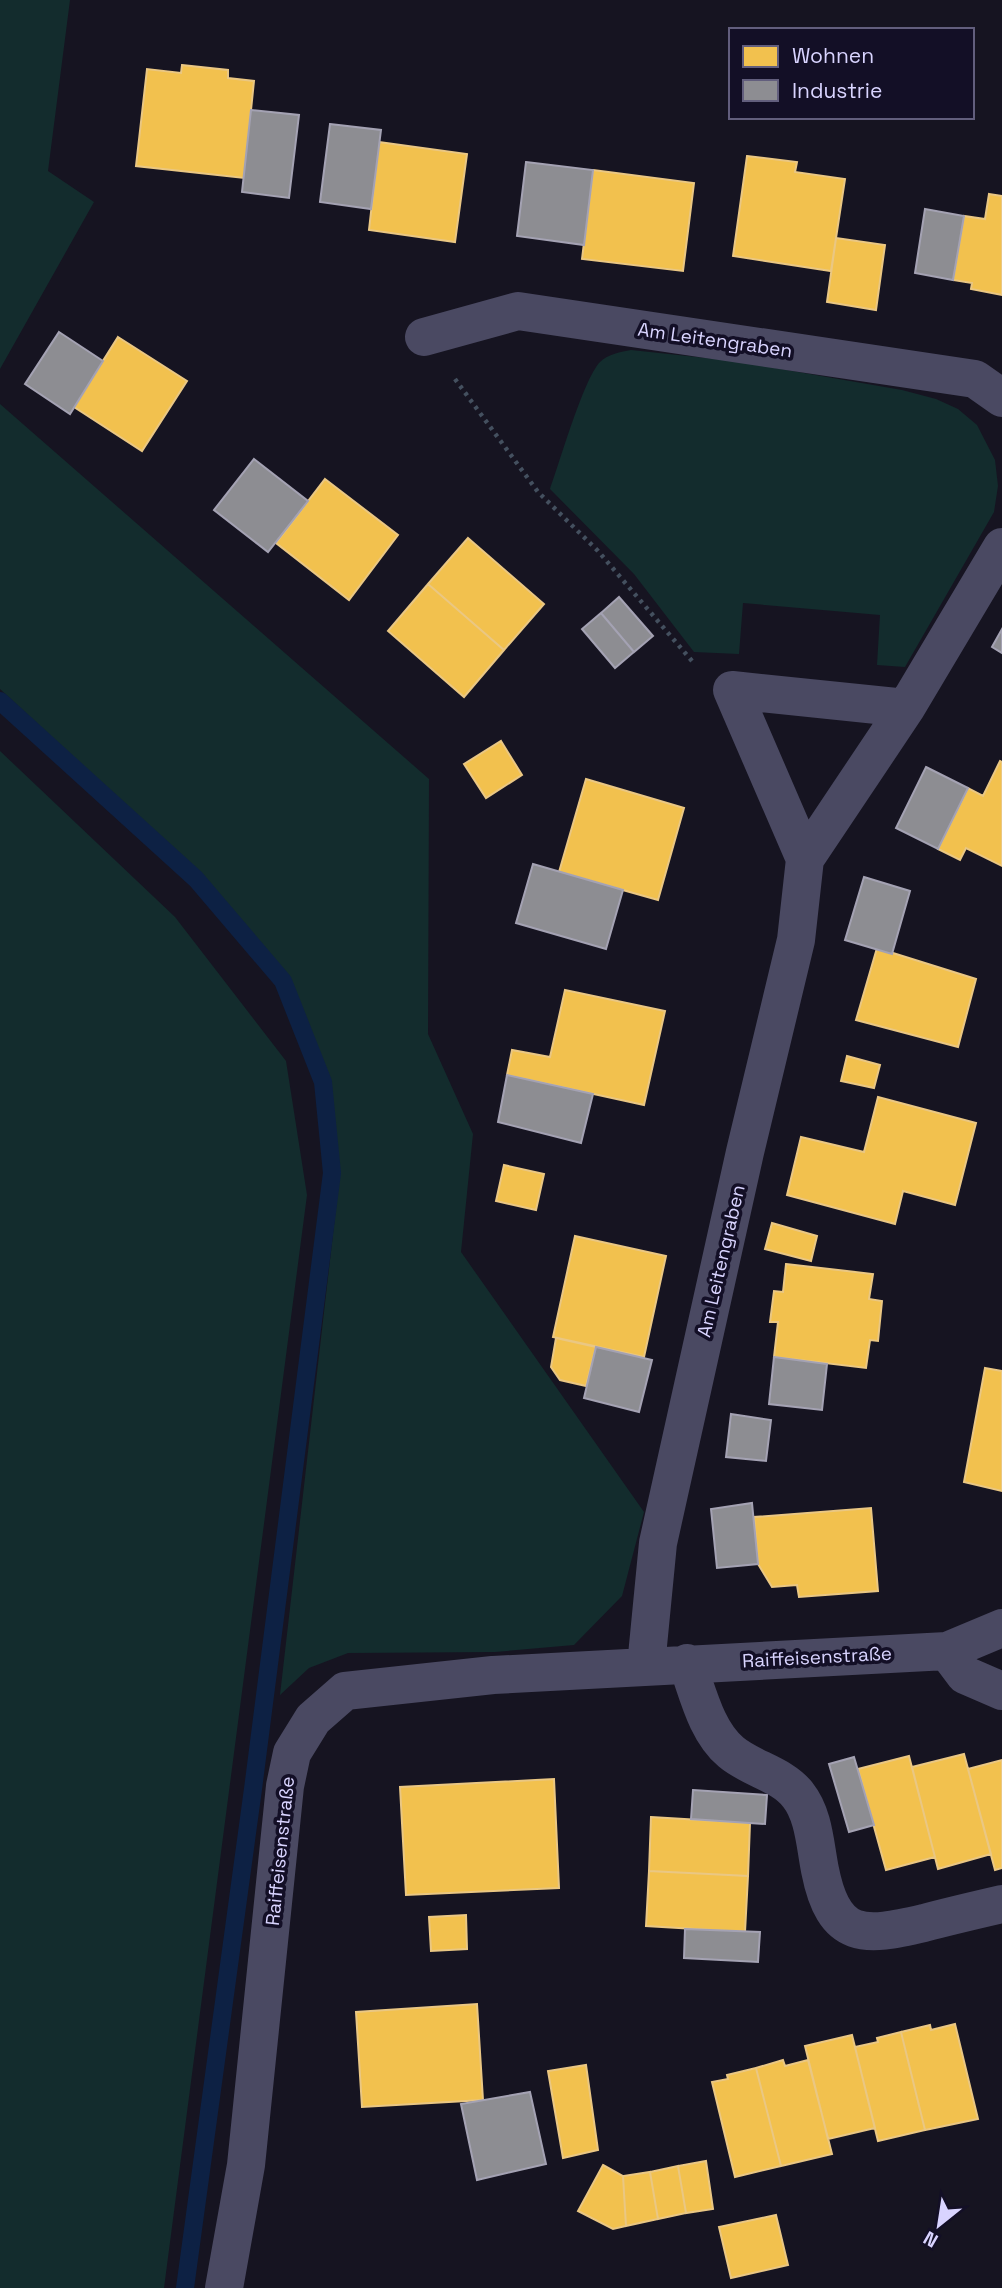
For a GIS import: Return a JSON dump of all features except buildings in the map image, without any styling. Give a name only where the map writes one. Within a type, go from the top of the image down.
[{"type":"street","name":"Am Leitengraben","points":[[424,337],[518,311],[975,379],[1002,398]]},
{"type":"street","name":"Am Leitengraben","points":[[646,1665],[658,1543],[745,1153],[796,940],[805,859],[906,708],[1002,547]]},
{"type":"street","name":"Am Leitengraben","points":[[732,690],[805,859]]},
{"type":"street","points":[[732,690],[906,708]]},
{"type":"street","name":"Raiffeisenstraße","points":[[224,2288],[246,2165],[285,1786],[292,1753],[313,1719],[345,1691],[493,1675],[947,1651],[1002,1628]]},
{"type":"street","points":[[947,1651],[965,1675],[1002,1691]]},
{"type":"street","points":[[687,1663],[714,1733],[731,1752],[793,1788],[806,1805],[825,1896],[834,1913],[848,1925],[864,1933],[886,1932],[1002,1904]]},
{"type":"path","points":[[424,337],[538,492],[598,551],[686,657],[732,690]]},
{"type":"green space","points":[[0,0],[70,0],[48,171],[94,202],[0,369]]},
{"type":"green space","points":[[631,350],[734,361],[902,390],[936,399],[958,409],[977,425],[995,460],[998,486],[994,512],[905,667],[877,665],[880,615],[743,603],[739,654],[694,652],[634,574],[550,489],[579,403],[593,372],[607,357]]},
{"type":"green space","points":[[0,404],[429,779],[428,1034],[473,1134],[461,1252],[644,1512],[622,1596],[574,1645],[495,1652],[348,1653],[309,1668],[280,1695],[340,1173],[330,1081],[289,980],[201,875],[0,689]]},
{"type":"green space","points":[[0,751],[175,917],[286,1061],[307,1195],[164,2288],[0,2288]]},
{"type":"waterway","points":[[0,701],[196,879],[283,981],[323,1082],[332,1173],[253,1789],[185,2288]]}]
